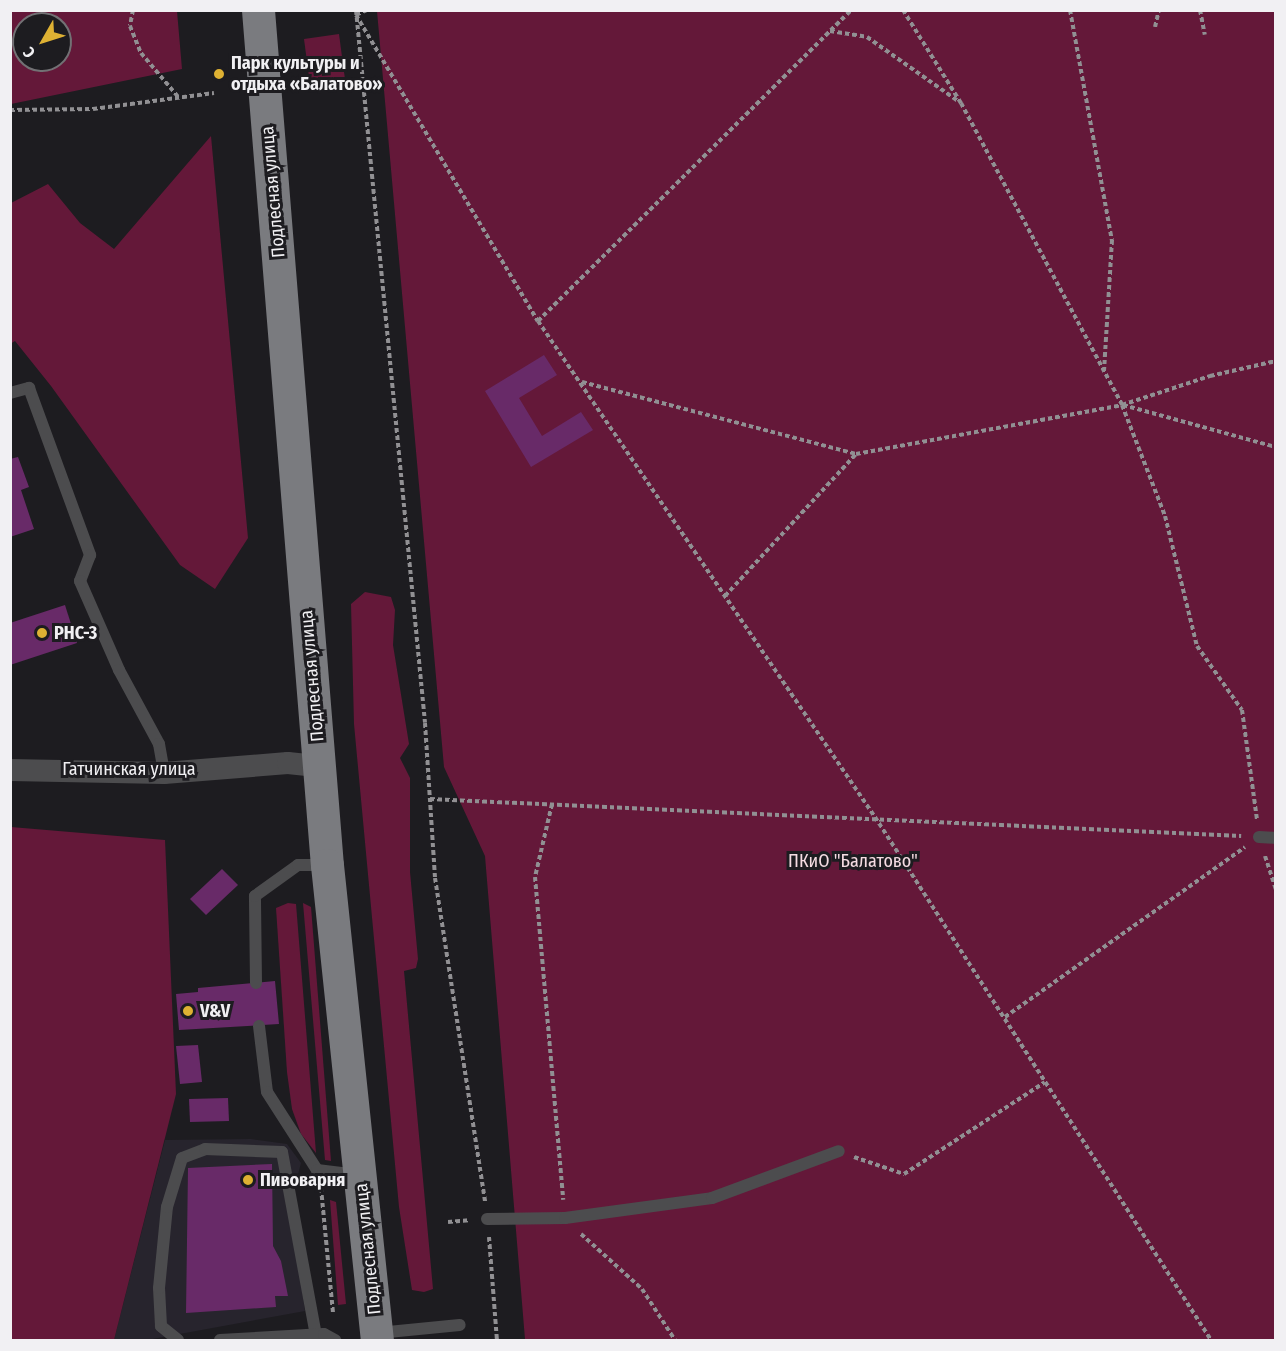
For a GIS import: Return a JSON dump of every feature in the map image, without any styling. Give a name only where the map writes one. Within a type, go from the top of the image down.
[{"type":"main road","name":"Подлесная улица","points":[[258,10],[327,865],[377,1337]]},
{"type":"street","name":"Гатчинская улица","points":[[10,770],[164,772],[288,763],[319,766]]},
{"type":"lane","points":[[10,393],[29,388],[90,555],[80,581],[119,670],[159,744],[164,772]]},
{"type":"lane","points":[[1259,837],[1275,838]]},
{"type":"lane","points":[[256,983],[255,896],[298,866],[327,865]]},
{"type":"lane","points":[[260,1026],[267,1092],[317,1170],[360,1176]]},
{"type":"lane","points":[[178,1341],[161,1326],[159,1288],[167,1207],[182,1158],[205,1149],[282,1152],[317,1338]]},
{"type":"lane","points":[[487,1219],[565,1218],[712,1198],[839,1151]]},
{"type":"lane","points":[[377,1337],[460,1325]]},
{"type":"lane","points":[[220,1341],[317,1338],[335,1341]]},
{"type":"path","points":[[133,10],[130,26],[141,54],[179,98]]},
{"type":"path","points":[[356,13],[367,10]]},
{"type":"path","points":[[538,321],[851,10]]},
{"type":"path","points":[[903,10],[961,103],[1122,405],[1165,516],[1197,646],[1242,710],[1259,837],[1275,890]]},
{"type":"path","points":[[1070,10],[1113,240],[1104,371]]},
{"type":"path","points":[[1155,27],[1159,10]]},
{"type":"path","points":[[1200,10],[1206,35]]},
{"type":"path","points":[[356,13],[538,321],[582,382],[875,817],[1211,1341]]},
{"type":"path","points":[[356,13],[430,800],[435,878],[487,1219],[497,1341]]},
{"type":"path","points":[[830,31],[867,37],[961,103]]},
{"type":"path","points":[[10,110],[93,109],[214,93]]},
{"type":"path","points":[[582,382],[855,454],[1122,405],[1210,376],[1275,361]]},
{"type":"path","points":[[1122,405],[1275,447]]},
{"type":"path","points":[[725,596],[855,454]]},
{"type":"path","points":[[430,800],[875,817],[1259,837]]},
{"type":"path","points":[[552,804],[535,877],[565,1218],[642,1289],[675,1341]]},
{"type":"path","points":[[1005,1017],[1259,837]]},
{"type":"path","points":[[839,1151],[904,1174],[1045,1082]]},
{"type":"path","points":[[317,1170],[326,1212],[333,1313]]},
{"type":"shaded area","points":[[251,1139],[287,1144],[301,1163],[290,1205],[305,1311],[147,1340],[114,1340],[165,1140]]},
{"type":"green space","points":[[11,10],[177,11],[182,69],[11,104]]},
{"type":"green space","name":"ПКиО \"Балатово\"","points":[[377,11],[1275,11],[1275,1340],[525,1339],[485,856],[444,767]]},
{"type":"green space","points":[[339,34],[346,87],[311,92],[304,39]]},
{"type":"green space","points":[[211,136],[248,538],[215,589],[180,565],[51,386],[15,341],[10,344],[11,203],[48,184],[80,223],[114,249]]},
{"type":"green space","points":[[365,592],[391,597],[395,610],[393,645],[409,744],[400,758],[410,778],[410,872],[418,959],[416,968],[404,971],[433,1289],[424,1292],[412,1290],[399,1207],[354,724],[351,604]]},
{"type":"green space","points":[[11,827],[165,840],[176,1094],[114,1340],[11,1340]]},
{"type":"green space","points":[[288,903],[296,904],[316,1153],[301,1134],[292,1109],[287,1072],[276,908]]},
{"type":"green space","points":[[303,903],[311,907],[331,1161],[325,1160]]},
{"type":"green space","points":[[330,1200],[336,1202],[346,1304],[338,1305]]},
{"type":"building","points":[[544,355],[557,375],[519,398],[542,436],[581,412],[593,430],[531,467],[485,391]]},
{"type":"building","points":[[18,457],[29,487],[21,490],[34,529],[10,537],[10,459]]},
{"type":"building","name":"РНС-3","points":[[65,605],[77,643],[10,665],[10,623]]},
{"type":"building","points":[[222,869],[238,885],[206,915],[190,899]]},
{"type":"building","points":[[275,981],[279,1024],[179,1030],[176,994],[198,992],[198,988]]},
{"type":"building","points":[[198,1045],[202,1082],[180,1084],[176,1046]]},
{"type":"building","points":[[228,1098],[229,1121],[190,1122],[189,1099]]},
{"type":"building","points":[[272,1164],[273,1246],[281,1261],[288,1296],[275,1296],[276,1307],[186,1313],[188,1168]]},
{"type":"place","name":"Парк культуры и отдыха «Балатово»","points":[[219,74]]},
{"type":"place","name":"РНС-3","points":[[42,633]]},
{"type":"place","name":"V&V","points":[[188,1011]]},
{"type":"place","name":"Пивоварня","points":[[248,1180]]}]
